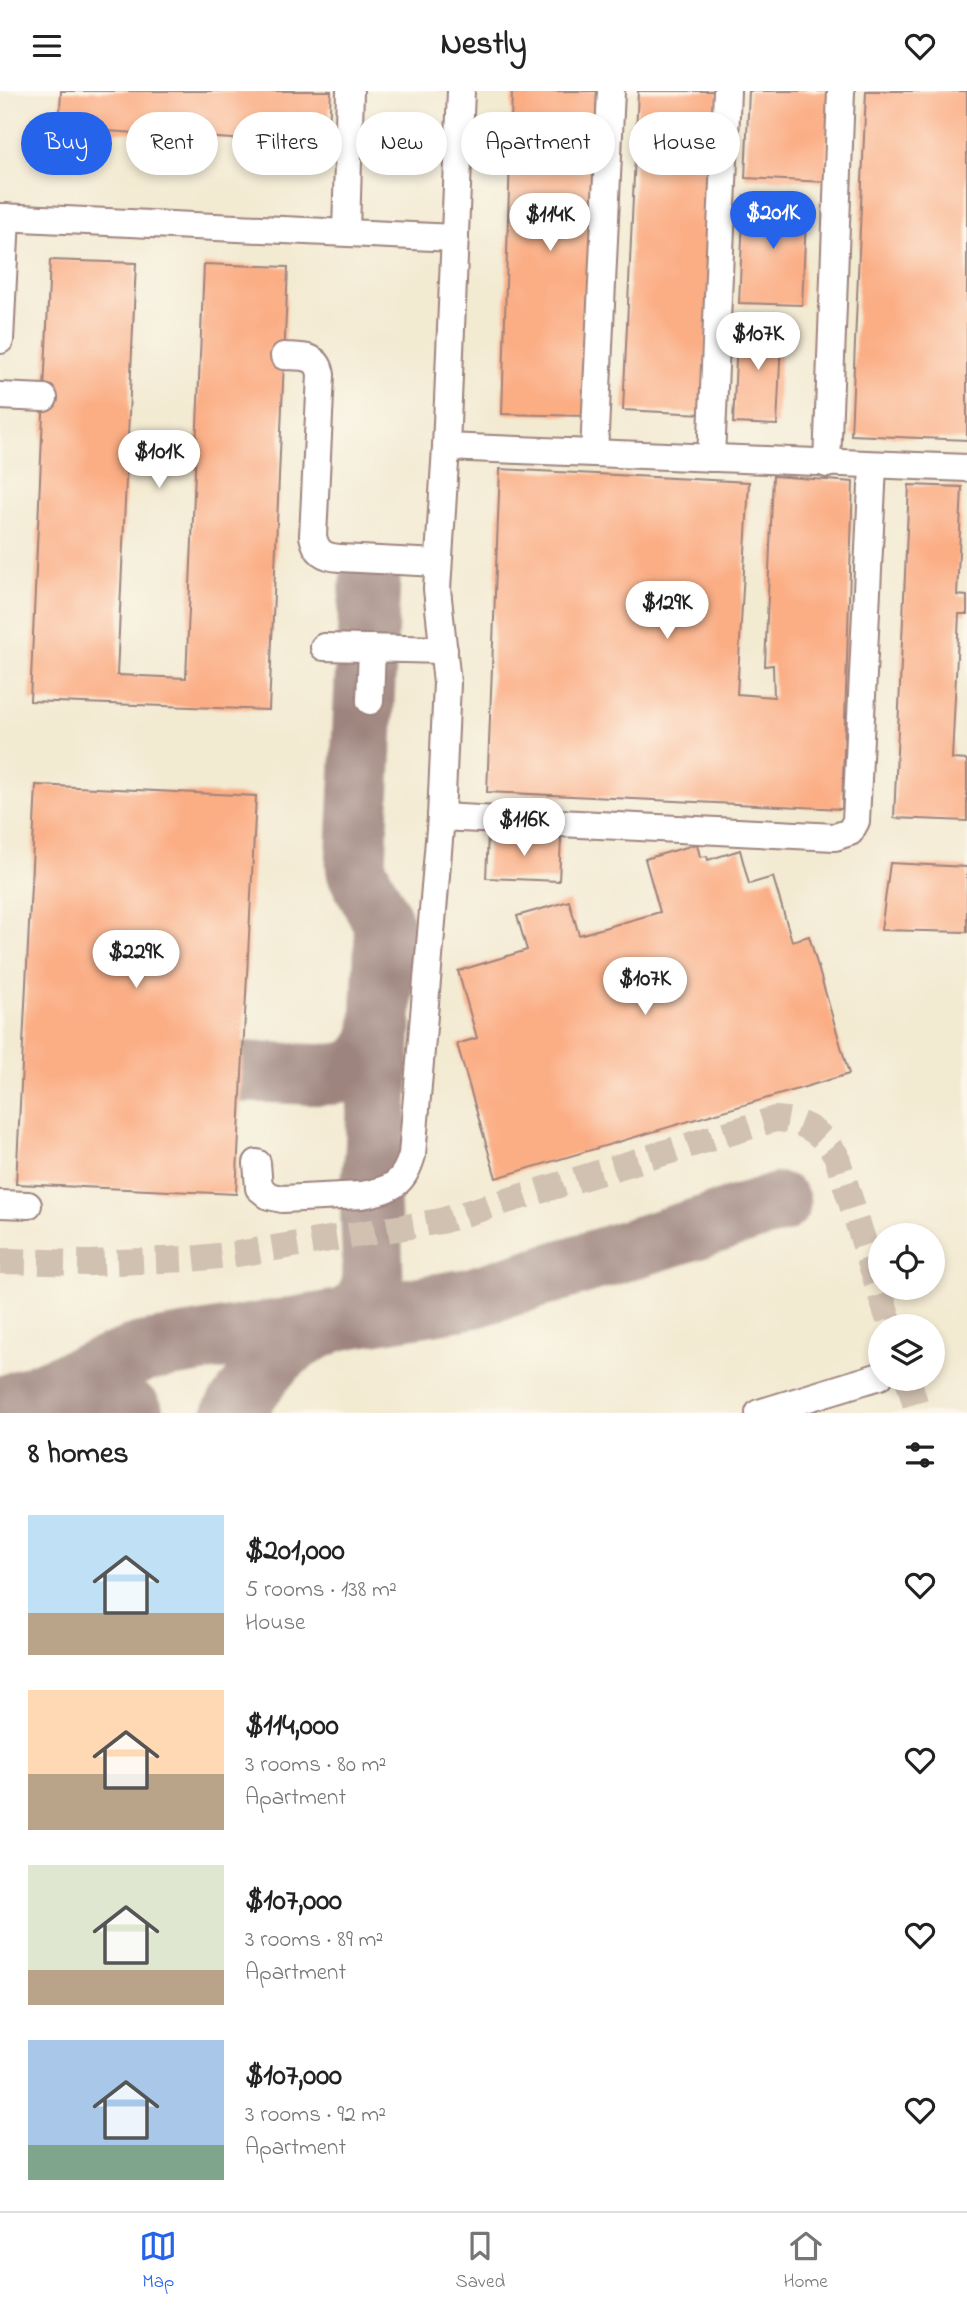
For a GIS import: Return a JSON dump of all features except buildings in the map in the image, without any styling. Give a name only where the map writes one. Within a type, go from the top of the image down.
[{"type":"lane","points":[[346,232],[350,91]]},
{"type":"lane","points":[[257,1163],[259,1188],[273,1198],[282,1199],[377,1193],[395,1184],[407,1171],[412,1154],[441,817],[447,683],[437,589],[446,447],[461,91]]},
{"type":"lane","points":[[594,453],[611,91]]},
{"type":"lane","points":[[711,458],[727,91]]},
{"type":"lane","points":[[827,464],[841,91]]},
{"type":"lane","points":[[0,340],[3,217],[455,238]]},
{"type":"lane","points":[[284,356],[312,358],[320,365],[313,536],[320,553],[327,557],[438,563]]},
{"type":"lane","points":[[0,396],[44,398]]},
{"type":"lane","points":[[446,447],[967,468]]},
{"type":"lane","points":[[441,817],[835,837],[850,832],[856,821],[873,465]]},
{"type":"lane","points":[[324,647],[444,650]]},
{"type":"lane","points":[[370,701],[372,648]]},
{"type":"lane","points":[[0,1204],[28,1205]]},
{"type":"lane","points":[[759,1413],[868,1380]]},
{"type":"taxiway","points":[[341,1320],[354,1313],[363,1303],[370,1291],[373,1277],[370,1194],[375,1153],[385,936],[382,920],[357,872],[356,864],[370,582]]},
{"type":"taxiway","points":[[242,1072],[329,1074],[352,1070],[369,1057],[381,1031]]},
{"type":"taxiway","points":[[0,1408],[143,1352],[472,1298],[780,1203]]},
{"type":"taxiway","points":[[233,1413],[271,1362],[307,1334],[324,1326]]},
{"type":"taxiway","points":[[39,1395],[64,1394],[100,1398],[133,1413]]},
{"type":"tunnel","points":[[0,1261],[90,1263],[190,1259],[441,1221],[775,1119],[794,1122],[810,1129],[824,1140],[836,1155],[887,1314]]},
{"type":"tunnel","points":[[912,1391],[918,1413]]}]
